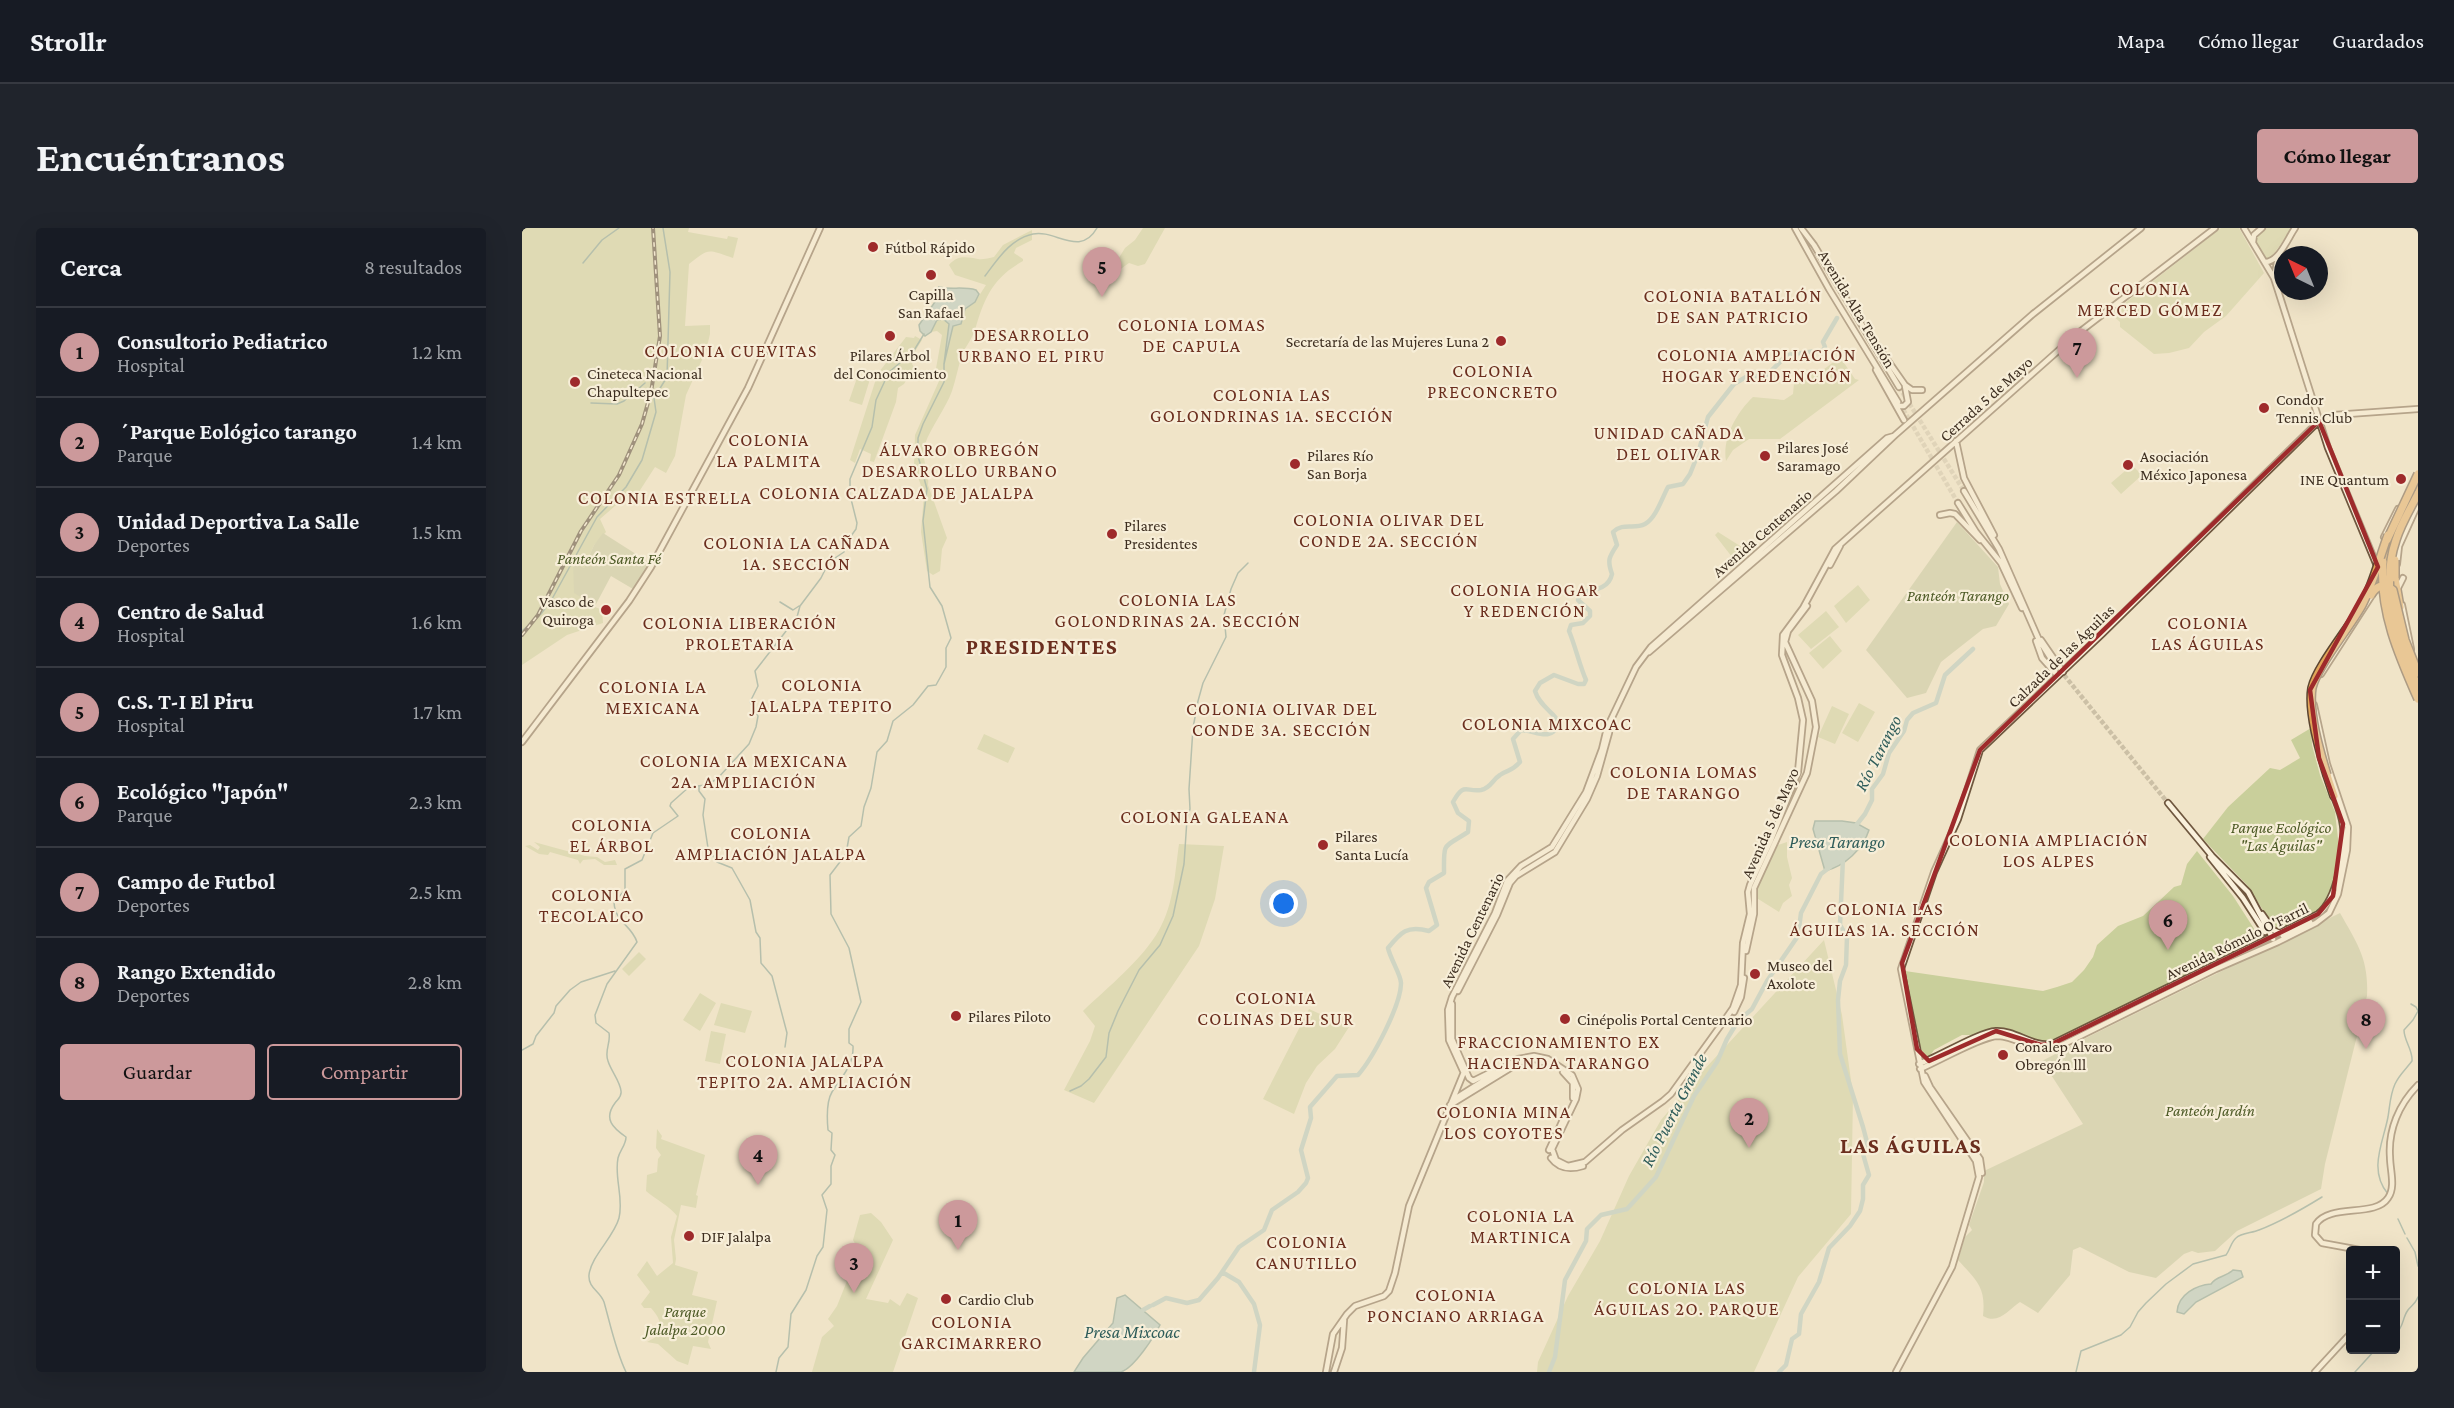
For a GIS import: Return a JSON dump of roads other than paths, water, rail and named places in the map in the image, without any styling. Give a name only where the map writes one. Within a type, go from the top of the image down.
[{"type":"highway","points":[[2341,640],[2371,588],[2388,535],[2418,474]]},
{"type":"highway","points":[[2418,484],[2394,532],[2386,566],[2407,665],[2418,693]]},
{"type":"highway","points":[[2418,492],[2402,523],[2391,556],[2390,591],[2399,640],[2418,687]]},
{"type":"highway","points":[[2418,492],[2397,533],[2392,564],[2392,586],[2418,680]]},
{"type":"highway","points":[[2402,523],[2394,560],[2407,642]]},
{"type":"highway","points":[[2388,535],[2383,569],[2387,609],[2396,647],[2418,699]]},
{"type":"highway","points":[[2334,796],[2314,720],[2312,690],[2319,672],[2374,590],[2386,585],[2394,592],[2418,673]]},
{"type":"highway","points":[[2404,675],[2407,665]]},
{"type":"main road","points":[[522,742],[629,601],[651,567],[748,388],[810,244],[820,228]]},
{"type":"main road","name":"Avenida Alta Tensión","points":[[1795,228],[1898,404],[1905,420]]},
{"type":"main road","name":"Avenida Alta Tensión","points":[[1801,228],[1902,386]]},
{"type":"main road","name":"Avenida Centenario","points":[[1648,652],[1836,491],[1894,436],[2048,300],[2141,228]]},
{"type":"main road","name":"Cerrada 5 de Mayo","points":[[1835,549],[2077,334],[2215,228]]},
{"type":"main road","points":[[2253,242],[2255,233],[2262,228]]},
{"type":"main road","points":[[2283,246],[2295,228]]},
{"type":"main road","points":[[2245,230],[2255,233]]},
{"type":"main road","points":[[2245,230],[2274,278]]},
{"type":"main road","points":[[2265,262],[2274,259]]},
{"type":"main road","points":[[2281,300],[2319,421],[2372,559],[2379,568],[2387,624],[2404,675],[2418,705]]},
{"type":"main road","points":[[1902,386],[1912,390],[1922,390]]},
{"type":"main road","points":[[1898,404],[1905,406],[1908,402],[1902,386]]},
{"type":"main road","points":[[2319,421],[2334,415],[2418,409]]},
{"type":"main road","name":"Calzada de las Águilas","points":[[1969,1213],[1979,1177],[1978,1164],[1929,1093],[1917,1049],[1901,969],[1934,872],[1958,819],[1982,748],[2061,674],[2319,421]]},
{"type":"main road","name":"Avenida Centenario","points":[[1464,1071],[1449,1040],[1447,1019],[1449,1003],[1495,913],[1505,885],[1519,871],[1547,852],[1558,841],[1590,785],[1607,728],[1636,667],[1651,647],[1887,438],[1894,436]]},
{"type":"main road","points":[[1956,441],[1964,478],[1983,513],[2035,633],[2061,674]]},
{"type":"main road","points":[[2379,568],[2385,536],[2418,469]]},
{"type":"main road","points":[[1964,491],[1999,549]]},
{"type":"main road","points":[[1958,503],[1976,532],[2004,569],[2052,663],[2036,641]]},
{"type":"main road","points":[[2418,504],[2399,546],[2395,562],[2407,642],[2418,666]]},
{"type":"main road","points":[[1940,515],[1955,514],[1996,556]]},
{"type":"main road","name":"Avenida 5 de Mayo","points":[[1746,938],[1754,914],[1754,888],[1807,773],[1816,727],[1812,701],[1785,642],[1788,631],[1841,544]]},
{"type":"main road","name":"Avenida 5 de Mayo","points":[[1530,1058],[1553,1065],[1566,1074],[1571,1081],[1574,1097],[1550,1144],[1551,1158],[1554,1163],[1563,1168],[1583,1166],[1623,1132],[1665,1103],[1682,1084],[1736,1009],[1744,985],[1743,965],[1750,914],[1749,885],[1776,830],[1798,772],[1803,720],[1781,648],[1783,635],[1812,594],[1835,549]]},
{"type":"main road","points":[[2372,559],[2381,560]]},
{"type":"main road","name":"Avenida Rómulo O'Farril","points":[[2230,960],[2260,951],[2316,923],[2330,910],[2340,886],[2347,850],[2348,827],[2309,699],[2313,679],[2362,602],[2379,568]]},
{"type":"main road","name":"Avenida Rómulo O'Farril","points":[[1921,1065],[1932,1062],[1996,1031],[2041,1045],[2054,1043],[2230,960],[2322,912],[2333,896],[2343,830],[2334,796],[2323,772],[2314,701],[2317,681],[2382,578]]},
{"type":"main road","points":[[2398,588],[2403,578]]},
{"type":"main road","points":[[2035,633],[2042,658],[2061,674]]},
{"type":"main road","points":[[1785,642],[1786,667]]},
{"type":"main road","points":[[2246,955],[2270,943],[2273,937],[2265,931],[2243,898],[2168,803],[2212,856],[2248,892],[2265,931]]},
{"type":"main road","points":[[2258,911],[2275,932],[2283,934],[2323,916],[2330,910]]},
{"type":"main road","points":[[1917,1049],[1932,1062],[1926,1080]]},
{"type":"main road","points":[[1464,1071],[1473,1081],[1510,1063],[1530,1058]]},
{"type":"main road","points":[[1450,1105],[1512,1066],[1530,1058]]},
{"type":"main road","points":[[1453,1100],[1510,1063]]},
{"type":"main road","name":"Calzada de las Águilas","points":[[1896,1372],[1949,1273],[1981,1178],[1982,1165],[1926,1080],[1921,1065]]},
{"type":"main road","points":[[1326,1372],[1333,1334],[1355,1306],[1384,1296],[1389,1291],[1395,1273],[1408,1206],[1464,1071]]},
{"type":"main road","points":[[2346,1248],[2320,1241],[2314,1234],[2316,1224],[2322,1217],[2377,1206],[2388,1199],[2392,1188],[2389,1154],[2392,1128],[2402,1105],[2418,1085]]},
{"type":"main road","points":[[1334,1372],[1342,1348],[1344,1320]]},
{"type":"main road","points":[[2315,1372],[2346,1338]]},
{"type":"water","points":[[939,287],[971,289],[976,290],[979,294],[975,302],[965,309],[961,324],[953,326],[944,364],[949,324],[943,319],[937,320],[931,332],[925,336],[920,331],[919,325],[937,299]]},
{"type":"water","name":"Presa Tarango","points":[[1815,821],[1856,823],[1869,830],[1862,844],[1852,856],[1825,871],[1813,829]]},
{"type":"water","points":[[2233,1270],[2241,1271],[2243,1277],[2196,1302],[2184,1314],[2177,1312],[2181,1300],[2189,1292],[2200,1286],[2211,1284]]},
{"type":"water","name":"Presa Mixcoac","points":[[1125,1295],[1160,1325],[1148,1344],[1132,1365],[1121,1372],[1074,1372],[1113,1323],[1117,1298]]},
{"type":"waterway","points":[[583,263],[602,240],[619,228]]},
{"type":"waterway","points":[[522,631],[541,614],[552,599],[597,517],[626,487],[642,460],[656,412],[654,398],[667,377],[670,272],[663,228]]},
{"type":"waterway","points":[[985,276],[1005,250],[1018,240],[1033,234],[1041,234],[1075,242],[1083,241],[1090,237],[1097,228]]},
{"type":"waterway","points":[[1153,1305],[1166,1298],[1187,1303],[1199,1300],[1218,1278],[1239,1247],[1264,1230],[1272,1210],[1298,1192],[1306,1183],[1308,1178],[1301,1150],[1311,1118],[1310,1107],[1337,1076],[1358,1075],[1378,1044],[1400,993],[1401,980],[1388,948],[1405,931],[1415,929],[1429,931],[1437,925],[1426,888],[1429,882],[1444,873],[1446,847],[1468,832],[1469,821],[1458,813],[1453,802],[1462,790],[1484,789],[1497,777],[1520,762],[1513,739],[1521,730],[1547,734],[1559,725],[1537,697],[1535,691],[1540,683],[1554,675],[1578,684],[1584,684],[1586,680],[1569,631],[1571,625],[1583,623],[1590,616],[1590,611],[1578,600],[1580,593],[1600,588],[1610,579],[1612,574],[1610,559],[1617,545],[1613,532],[1621,527],[1645,524],[1656,513],[1668,487],[1683,484],[1698,454],[1708,417],[1734,384],[1746,377],[1767,375],[1787,355],[1823,350],[1825,347],[1823,342],[1837,318]]},
{"type":"waterway","points":[[626,1372],[616,1347],[604,1302],[589,1279],[594,1261],[619,1218],[617,1166],[626,1137],[611,1123],[611,1109],[621,1091],[607,1057],[609,1033],[596,1023],[595,1015],[607,984],[637,942],[617,915],[614,902],[625,890],[625,869],[642,860],[653,833],[678,816],[670,806],[671,803],[689,787],[706,785],[717,779],[749,744],[758,716],[750,702],[758,686],[755,671],[797,617],[800,606],[821,578],[829,562],[844,552],[846,543],[856,529],[857,523],[850,495],[850,479],[872,427],[876,400],[889,372],[913,352],[924,334]]},
{"type":"waterway","points":[[776,1372],[779,1358],[788,1347],[791,1314],[806,1290],[817,1256],[823,1247],[827,1210],[822,1195],[831,1184],[831,1166],[835,1155],[831,1150],[832,1133],[828,1130],[828,1106],[830,1096],[851,1060],[853,1046],[849,1043],[849,1029],[861,1002],[849,948],[831,914],[830,875],[846,854],[849,837],[861,826],[877,752],[887,741],[893,721],[913,705],[928,686],[936,685],[946,667],[946,648],[951,638],[942,606],[930,587],[923,521],[927,489],[918,456],[918,438],[944,382],[944,364]]},
{"type":"waterway","points":[[656,377],[667,374]]},
{"type":"waterway","points":[[591,403],[617,404],[624,401],[645,383]]},
{"type":"waterway","points":[[1070,1091],[1089,1079],[1106,1057],[1109,1033],[1118,1011],[1139,970],[1160,945],[1173,916],[1184,864],[1187,819],[1190,809],[1193,728],[1198,701],[1203,683],[1226,637],[1224,615],[1231,589],[1238,573],[1248,563]]},
{"type":"waterway","points":[[780,602],[793,610],[799,606]]},
{"type":"waterway","name":"Río Tarango","points":[[1854,828],[1872,800],[1872,789],[1883,774],[1889,753],[1904,731],[1907,720],[1913,713],[1936,703],[1945,675],[1973,649]]},
{"type":"waterway","points":[[699,786],[699,791],[705,799],[703,815],[708,848],[717,862],[732,868],[750,900],[756,932],[760,938],[761,963],[772,976],[787,1033],[785,1047]]},
{"type":"waterway","points":[[1779,1372],[1786,1365],[1792,1339],[1799,1334],[1801,1314],[1819,1282],[1829,1248],[1850,1226],[1860,1211],[1863,1185],[1869,1175],[1863,1154],[1867,1142],[1840,1054],[1838,1000],[1840,981],[1846,965],[1847,937],[1840,925],[1843,858]]},
{"type":"waterway","name":"Río Puerta Grande","points":[[1549,1372],[1555,1357],[1565,1280],[1586,1241],[1587,1229],[1601,1215],[1627,1209],[1656,1177],[1694,1096],[1717,1062],[1738,1021],[1752,1009],[1767,981],[1798,936],[1801,913],[1821,874],[1830,867]]},
{"type":"waterway","points":[[522,1050],[533,1044],[536,1036],[554,1013],[556,1006],[570,990],[581,982],[615,971]]},
{"type":"waterway","points":[[2388,1194],[2379,1176],[2379,1156],[2393,1088],[2412,1061],[2404,1030],[2418,1011],[2411,1004]]},
{"type":"waterway","points":[[2076,1372],[2081,1351],[2121,1335],[2130,1327],[2146,1303],[2166,1284],[2193,1264],[2226,1255],[2238,1236],[2276,1223],[2322,1197]]},
{"type":"waterway","points":[[2398,1219],[2405,1234]]},
{"type":"waterway","points":[[2407,1238],[2415,1252],[2418,1266]]},
{"type":"waterway","points":[[1222,1272],[1239,1282],[1254,1304],[1260,1325],[1254,1372]]},
{"type":"waterway","points":[[2400,1328],[2406,1313],[2418,1297]]},
{"type":"waterway","points":[[1143,1310],[1150,1306]]},
{"type":"waterway","points":[[2355,1372],[2371,1354]]},
{"type":"tunnel","points":[[1899,387],[1964,491]]},
{"type":"tunnel","points":[[1900,404],[1958,503]]},
{"type":"tunnel","points":[[2051,664],[2061,676]]},
{"type":"tunnel","points":[[2060,670],[2168,803]]},
{"type":"tunnel","points":[[2265,932],[2272,936],[2283,936]]},
{"type":"railway","points":[[522,635],[538,615],[581,531],[619,475],[642,424],[651,392],[660,336],[653,228]]},
{"type":"place","name":"Fútbol Rápido","points":[[873,247]]},
{"type":"place","name":"Capilla San Rafael","points":[[931,275]]},
{"type":"place","name":"C.S. T-I El Piru","points":[[1102,297]]},
{"type":"place","name":"Pilares Árbol del Conocimiento","points":[[890,336]]},
{"type":"place","name":"Secretaría de las Mujeres Luna 2","points":[[1501,341]]},
{"type":"place","name":"Campo de Futbol","points":[[2077,378]]},
{"type":"place","name":"Cineteca Nacional Chapultepec","points":[[575,382]]},
{"type":"place","name":"Condor Tennis Club","points":[[2264,408]]},
{"type":"place","name":"Pilares José Saramago","points":[[1765,456]]},
{"type":"place","name":"Pilares Río San Borja","points":[[1295,464]]},
{"type":"place","name":"Asociación México Japonesa","points":[[2128,465]]},
{"type":"place","name":"INE Quantum","points":[[2401,479]]},
{"type":"place","name":"Pilares Presidentes","points":[[1112,534]]},
{"type":"place","name":"Vasco de Quiroga","points":[[606,610]]},
{"type":"place","name":"Pilares Santa Lucía","points":[[1323,845]]},
{"type":"place","name":"Ecológico \"Japón\"","points":[[2168,950]]},
{"type":"place","name":"Museo del Axolote","points":[[1755,974]]},
{"type":"place","name":"Pilares Piloto","points":[[956,1016]]},
{"type":"place","name":"Cinépolis Portal Centenario","points":[[1565,1019]]},
{"type":"place","name":"Rango Extendido","points":[[2366,1049]]},
{"type":"place","name":"Conalep Alvaro Obregón lll","points":[[2003,1055]]},
{"type":"place","name":"´Parque Eológico tarango","points":[[1749,1148]]},
{"type":"place","name":"Centro de Salud","points":[[758,1185]]},
{"type":"place","name":"DIF Jalalpa","points":[[689,1236]]},
{"type":"place","name":"Consultorio Pediatrico","points":[[958,1250]]},
{"type":"place","name":"Unidad Deportiva La Salle","points":[[854,1293]]},
{"type":"place","name":"Cardio Club","points":[[946,1299]]},
{"type":"district","name":"COLONIA MERCED GÓMEZ","points":[[2150,299]]},
{"type":"district","name":"COLONIA BATALLÓN DE SAN PATRICIO","points":[[1733,306]]},
{"type":"district","name":"COLONIA LOMAS DE CAPULA","points":[[1192,335]]},
{"type":"district","name":"DESARROLLO URBANO EL PIRU","points":[[1032,345]]},
{"type":"district","name":"COLONIA CUEVITAS","points":[[731,351]]},
{"type":"district","name":"COLONIA AMPLIACIÓN HOGAR Y REDENCIÓN","points":[[1757,365]]},
{"type":"district","name":"COLONIA PRECONCRETO","points":[[1493,381]]},
{"type":"district","name":"COLONIA LAS GOLONDRINAS 1A. SECCIÓN","points":[[1272,405]]},
{"type":"district","name":"UNIDAD CAÑADA DEL OLIVAR","points":[[1669,443]]},
{"type":"district","name":"COLONIA LA PALMITA","points":[[769,450]]},
{"type":"district","name":"ÁLVARO OBREGÓN DESARROLLO URBANO","points":[[960,460]]},
{"type":"district","name":"COLONIA CALZADA DE JALALPA","points":[[897,493]]},
{"type":"district","name":"COLONIA ESTRELLA","points":[[665,498]]},
{"type":"district","name":"COLONIA OLIVAR DEL CONDE 2A. SECCIÓN","points":[[1389,530]]},
{"type":"district","name":"COLONIA LA CAÑADA 1A. SECCIÓN","points":[[797,553]]},
{"type":"district","name":"COLONIA HOGAR Y REDENCIÓN","points":[[1525,600]]},
{"type":"district","name":"COLONIA LAS GOLONDRINAS 2A. SECCIÓN","points":[[1178,610]]},
{"type":"district","name":"COLONIA LIBERACIÓN PROLETARIA","points":[[740,633]]},
{"type":"district","name":"COLONIA LAS ÁGUILAS","points":[[2208,633]]},
{"type":"district","name":"PRESIDENTES","points":[[1042,646]]},
{"type":"district","name":"COLONIA JALALPA TEPITO","points":[[822,695]]},
{"type":"district","name":"COLONIA LA MEXICANA","points":[[653,697]]},
{"type":"district","name":"COLONIA OLIVAR DEL CONDE 3A. SECCIÓN","points":[[1282,719]]},
{"type":"district","name":"COLONIA MIXCOAC","points":[[1547,724]]},
{"type":"district","name":"COLONIA LA MEXICANA 2A. AMPLIACIÓN","points":[[744,771]]},
{"type":"district","name":"COLONIA LOMAS DE TARANGO","points":[[1684,782]]},
{"type":"district","name":"COLONIA GALEANA","points":[[1205,817]]},
{"type":"district","name":"COLONIA EL ÁRBOL","points":[[612,835]]},
{"type":"district","name":"COLONIA AMPLIACIÓN JALALPA","points":[[771,843]]},
{"type":"district","name":"COLONIA AMPLIACIÓN LOS ALPES","points":[[2049,850]]},
{"type":"district","name":"COLONIA TECOLALCO","points":[[592,905]]},
{"type":"district","name":"COLONIA LAS ÁGUILAS 1A. SECCIÓN","points":[[1885,919]]},
{"type":"district","name":"COLONIA COLINAS DEL SUR","points":[[1276,1008]]},
{"type":"district","name":"FRACCIONAMIENTO EX HACIENDA TARANGO","points":[[1559,1052]]},
{"type":"district","name":"COLONIA JALALPA TEPITO 2A. AMPLIACIÓN","points":[[805,1071]]},
{"type":"district","name":"COLONIA MINA LOS COYOTES","points":[[1504,1122]]},
{"type":"district","name":"LAS ÁGUILAS","points":[[1911,1145]]},
{"type":"district","name":"COLONIA LA MARTINICA","points":[[1521,1226]]},
{"type":"district","name":"COLONIA CANUTILLO","points":[[1307,1252]]},
{"type":"district","name":"COLONIA LAS ÁGUILAS 2O. PARQUE","points":[[1687,1298]]},
{"type":"district","name":"COLONIA PONCIANO ARRIAGA","points":[[1456,1305]]},
{"type":"district","name":"COLONIA GARCIMARRERO","points":[[972,1332]]},
{"type":"park label","name":"Panteón Santa Fé","points":[[609,558]]},
{"type":"park label","name":"Panteón Tarango","points":[[1958,595]]},
{"type":"park label","name":"Parque Ecológico \"Las Águilas\"","points":[[2281,836]]},
{"type":"park label","name":"Panteón Jardín","points":[[2210,1110]]},
{"type":"park label","name":"Parque Jalalpa 2000","points":[[685,1320]]}]
